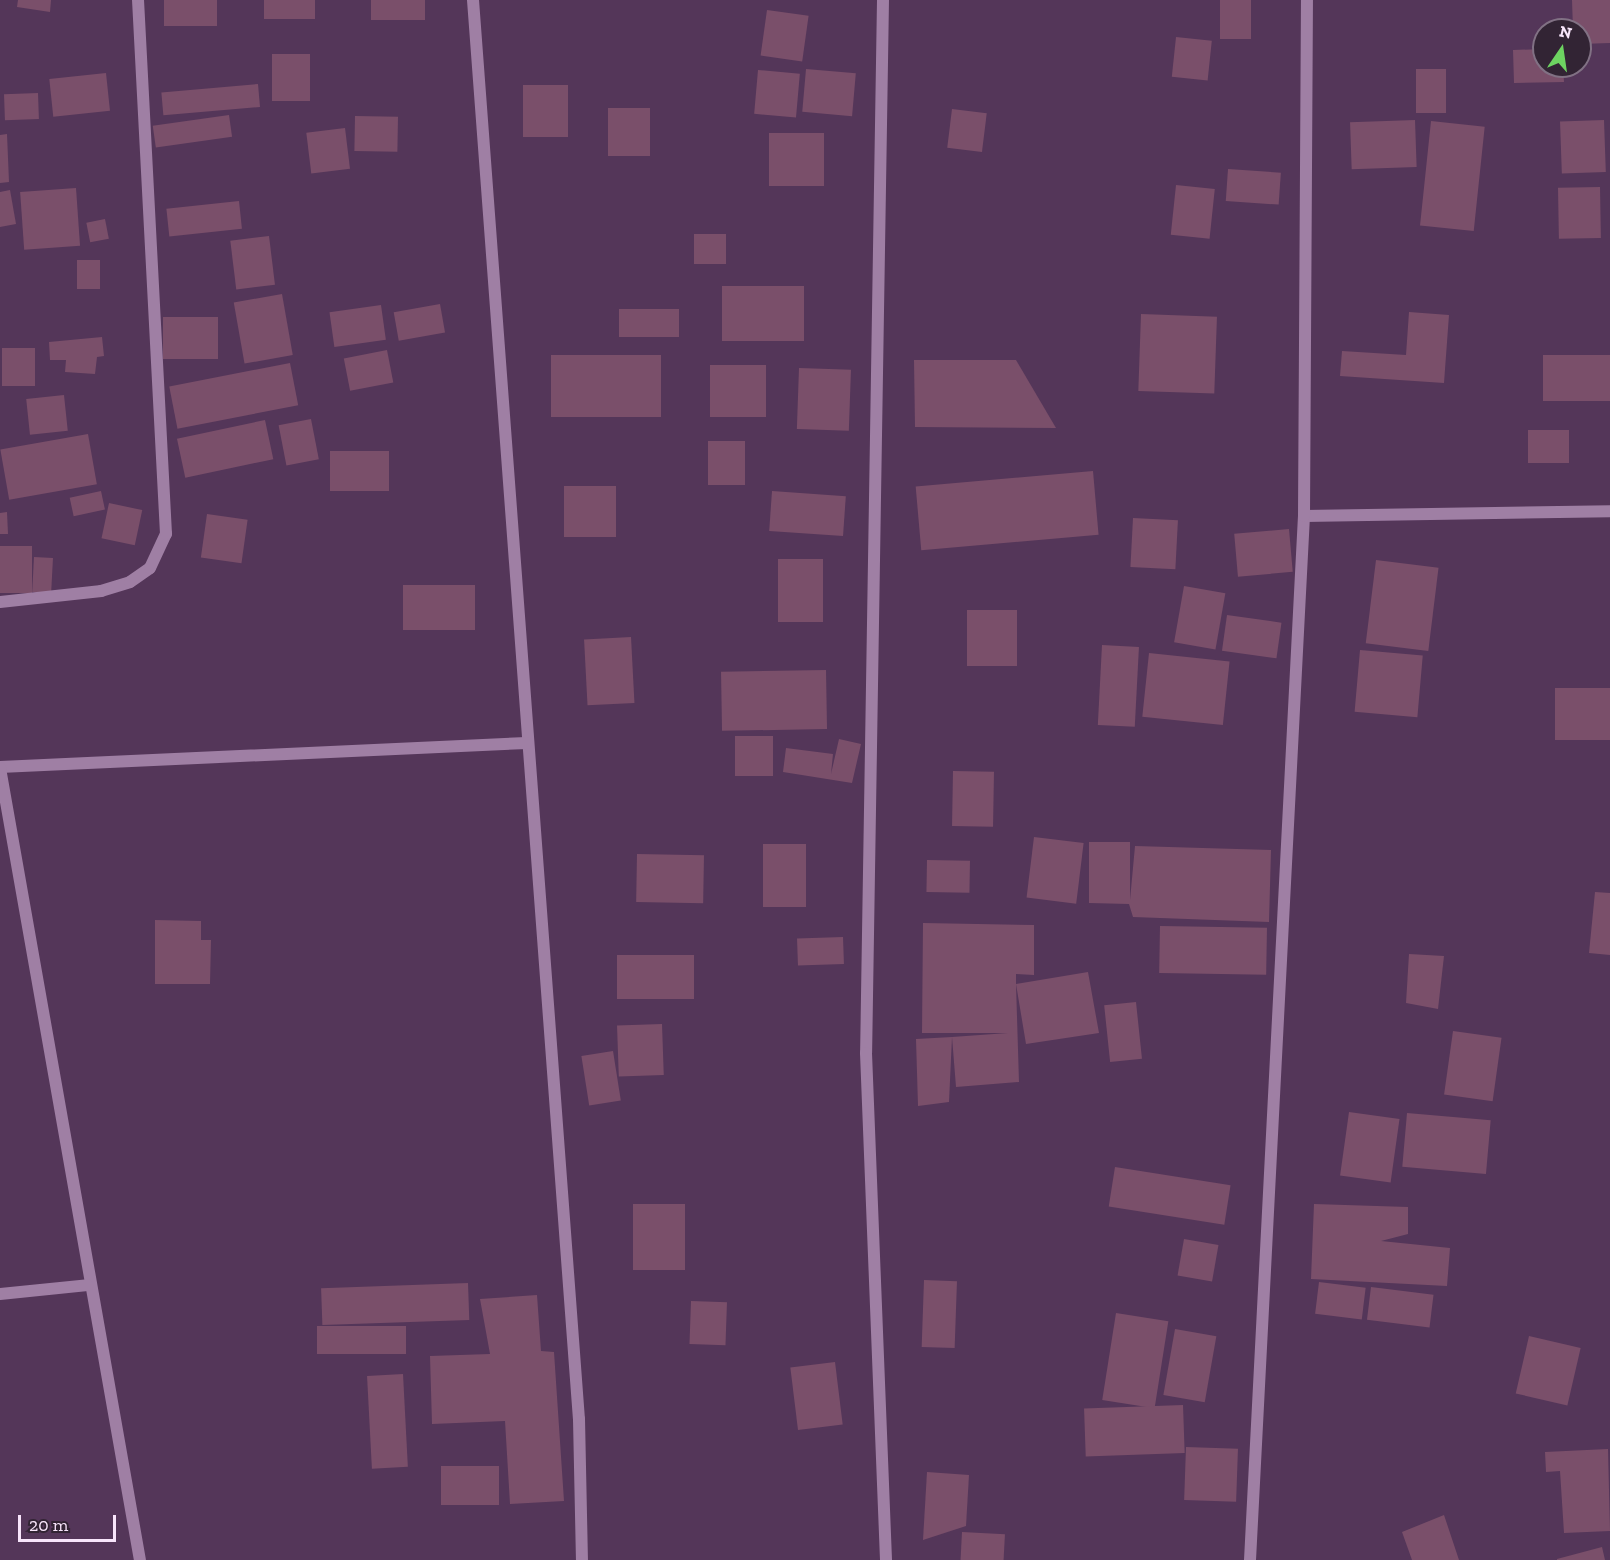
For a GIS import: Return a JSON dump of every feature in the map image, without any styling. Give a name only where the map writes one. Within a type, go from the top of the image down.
[{"type":"street","points":[[0,602],[100,591],[130,582],[150,568],[166,534],[138,0]]},
{"type":"street","points":[[472,0],[526,743],[579,1419],[582,1560]]},
{"type":"street","points":[[883,0],[866,1053],[886,1560]]},
{"type":"street","points":[[1250,1560],[1304,516],[1308,0]]},
{"type":"street","points":[[1304,516],[1610,511]]},
{"type":"street","points":[[140,1560],[88,1285],[0,767],[526,743]]},
{"type":"street","points":[[0,1294],[88,1285]]},
{"type":"building","points":[[18,0],[51,0],[50,12],[17,7]]},
{"type":"building","points":[[164,0],[217,0],[217,26],[164,26]]},
{"type":"building","points":[[264,0],[315,0],[315,19],[264,19]]},
{"type":"building","points":[[371,0],[425,0],[425,20],[371,20]]},
{"type":"building","points":[[1220,0],[1251,0],[1251,39],[1220,39]]},
{"type":"building","points":[[1572,0],[1610,0],[1610,43],[1592,44],[1592,18],[1573,18]]},
{"type":"building","points":[[767,10],[809,16],[802,61],[761,56]]},
{"type":"building","points":[[1176,37],[1212,41],[1208,81],[1172,77]]},
{"type":"building","points":[[1532,49],[1532,78],[1564,78],[1564,82],[1514,83],[1513,50]]},
{"type":"building","points":[[272,54],[310,54],[310,101],[272,101]]},
{"type":"building","points":[[806,69],[856,73],[852,116],[802,112]]},
{"type":"building","points":[[1416,69],[1446,69],[1446,113],[1416,113]]},
{"type":"building","points":[[758,70],[800,74],[796,117],[754,114]]},
{"type":"building","points":[[106,73],[110,111],[53,117],[49,79]]},
{"type":"building","points":[[258,84],[260,107],[163,115],[161,92]]},
{"type":"building","points":[[523,85],[568,85],[568,137],[523,137]]},
{"type":"building","points":[[38,93],[39,119],[5,120],[4,94]]},
{"type":"building","points":[[608,108],[650,108],[650,156],[608,156]]},
{"type":"building","points":[[952,109],[987,113],[982,152],[947,148]]},
{"type":"building","points":[[229,115],[232,137],[156,148],[153,126]]},
{"type":"building","points":[[355,116],[398,117],[397,152],[354,151]]},
{"type":"building","points":[[1415,120],[1417,167],[1352,169],[1350,122]]},
{"type":"building","points":[[1604,120],[1606,172],[1562,174],[1560,122]]},
{"type":"building","points":[[1431,121],[1485,127],[1474,231],[1420,225]]},
{"type":"building","points":[[345,128],[350,169],[311,173],[306,133]]},
{"type":"building","points":[[769,133],[824,133],[824,186],[769,186]]},
{"type":"building","points":[[7,134],[9,182],[0,183],[0,135]]},
{"type":"building","points":[[1228,169],[1281,173],[1279,205],[1226,201]]},
{"type":"building","points":[[1176,185],[1215,189],[1210,239],[1171,235]]},
{"type":"building","points":[[1600,187],[1601,238],[1559,239],[1558,188]]},
{"type":"building","points":[[76,188],[80,246],[24,250],[20,192]]},
{"type":"building","points":[[10,190],[16,224],[0,227],[0,192]]},
{"type":"building","points":[[239,201],[242,229],[169,236],[166,209]]},
{"type":"building","points":[[105,219],[109,239],[90,242],[86,223]]},
{"type":"building","points":[[694,234],[726,234],[726,264],[694,264]]},
{"type":"building","points":[[269,236],[275,285],[236,289],[230,241]]},
{"type":"building","points":[[77,260],[100,260],[100,289],[77,289]]},
{"type":"building","points":[[722,286],[804,286],[804,341],[722,341]]},
{"type":"building","points":[[282,294],[293,355],[245,364],[234,303]]},
{"type":"building","points":[[440,304],[445,333],[399,341],[394,312]]},
{"type":"building","points":[[381,305],[386,340],[334,347],[330,312]]},
{"type":"building","points":[[619,309],[679,309],[679,337],[619,337]]},
{"type":"building","points":[[1409,312],[1449,315],[1444,383],[1340,376],[1342,351],[1406,355]]},
{"type":"building","points":[[1141,314],[1217,317],[1214,394],[1138,391]]},
{"type":"building","points":[[163,317],[218,317],[218,359],[163,359]]},
{"type":"building","points":[[102,337],[104,356],[97,357],[95,374],[65,372],[66,360],[50,360],[49,342]]},
{"type":"building","points":[[2,348],[35,348],[35,386],[2,386]]},
{"type":"building","points":[[387,350],[393,382],[350,391],[344,358]]},
{"type":"building","points":[[551,355],[661,355],[661,417],[551,417]]},
{"type":"building","points":[[1543,355],[1610,355],[1610,401],[1543,401]]},
{"type":"building","points":[[914,360],[1016,360],[1056,428],[915,427]]},
{"type":"building","points":[[290,363],[298,405],[177,429],[169,386]]},
{"type":"building","points":[[710,365],[766,365],[766,417],[710,417]]},
{"type":"building","points":[[799,368],[851,370],[849,431],[797,429]]},
{"type":"building","points":[[64,395],[68,431],[30,435],[26,399]]},
{"type":"building","points":[[311,419],[319,459],[286,466],[279,425]]},
{"type":"building","points":[[265,420],[273,459],[185,478],[177,439]]},
{"type":"building","points":[[1528,430],[1569,430],[1569,463],[1528,463]]},
{"type":"building","points":[[88,434],[97,484],[9,500],[0,449]]},
{"type":"building","points":[[708,441],[745,441],[745,485],[708,485]]},
{"type":"building","points":[[330,451],[389,451],[389,491],[330,491]]},
{"type":"building","points":[[1093,471],[1099,535],[921,550],[916,487]]},
{"type":"building","points":[[564,486],[616,486],[616,537],[564,537]]},
{"type":"building","points":[[101,491],[105,510],[74,516],[70,498]]},
{"type":"building","points":[[772,491],[846,496],[843,536],[769,531]]},
{"type":"building","points":[[109,503],[142,510],[135,545],[102,538]]},
{"type":"building","points":[[7,512],[8,534],[0,534],[0,513]]},
{"type":"building","points":[[207,514],[248,520],[241,563],[201,558]]},
{"type":"building","points":[[1133,518],[1178,520],[1175,569],[1130,567]]},
{"type":"building","points":[[1289,529],[1293,572],[1238,577],[1234,534]]},
{"type":"building","points":[[0,546],[32,546],[32,593],[0,593]]},
{"type":"building","points":[[34,557],[53,558],[51,593],[32,592]]},
{"type":"building","points":[[778,559],[823,559],[823,622],[778,622]]},
{"type":"building","points":[[1376,560],[1439,568],[1428,651],[1366,643]]},
{"type":"building","points":[[403,585],[475,585],[475,630],[403,630]]},
{"type":"building","points":[[1184,586],[1225,593],[1215,649],[1174,642]]},
{"type":"building","points":[[967,610],[1017,610],[1017,666],[967,666]]},
{"type":"building","points":[[1227,615],[1281,623],[1276,658],[1222,651]]},
{"type":"building","points":[[631,637],[634,703],[588,705],[584,639]]},
{"type":"building","points":[[1102,645],[1139,647],[1135,727],[1098,725]]},
{"type":"building","points":[[1360,650],[1423,655],[1417,717],[1355,712]]},
{"type":"building","points":[[1149,653],[1230,661],[1223,725],[1142,717]]},
{"type":"building","points":[[826,670],[827,729],[722,731],[721,672]]},
{"type":"building","points":[[1555,688],[1610,688],[1610,740],[1555,740]]},
{"type":"building","points":[[735,736],[773,736],[773,776],[735,776]]},
{"type":"building","points":[[839,739],[861,744],[852,783],[783,772],[786,748],[833,754],[831,774]]},
{"type":"building","points":[[953,771],[994,772],[993,827],[952,826]]},
{"type":"building","points":[[1034,837],[1084,843],[1076,904],[1027,898]]},
{"type":"building","points":[[1089,842],[1130,842],[1130,900],[1135,846],[1271,850],[1269,922],[1133,917],[1129,904],[1089,903]]},
{"type":"building","points":[[763,844],[806,844],[806,907],[763,907]]},
{"type":"building","points":[[637,854],[704,855],[703,903],[636,902]]},
{"type":"building","points":[[927,860],[970,861],[969,893],[926,892]]},
{"type":"building","points":[[1595,892],[1610,893],[1610,955],[1589,953]]},
{"type":"building","points":[[155,920],[201,921],[201,940],[211,940],[210,984],[155,984]]},
{"type":"building","points":[[923,923],[1034,925],[1034,975],[1016,974],[1019,1082],[956,1087],[952,1037],[1008,1033],[922,1033]]},
{"type":"building","points":[[1160,926],[1267,928],[1266,975],[1159,973]]},
{"type":"building","points":[[843,937],[844,964],[798,966],[797,939]]},
{"type":"building","points":[[1409,954],[1444,956],[1438,1009],[1406,1003]]},
{"type":"building","points":[[617,955],[694,955],[694,999],[617,999]]},
{"type":"building","points":[[1088,972],[1099,1033],[1026,1044],[1016,984]]},
{"type":"building","points":[[1136,1002],[1142,1059],[1110,1062],[1104,1005]]},
{"type":"building","points":[[662,1024],[664,1075],[619,1077],[617,1026]]},
{"type":"building","points":[[1453,1031],[1502,1038],[1493,1101],[1444,1094]]},
{"type":"building","points":[[952,1037],[949,1102],[918,1106],[916,1039]]},
{"type":"building","points":[[613,1051],[621,1100],[589,1105],[581,1056]]},
{"type":"building","points":[[1349,1112],[1400,1119],[1391,1182],[1340,1175]]},
{"type":"building","points":[[1407,1113],[1491,1120],[1486,1174],[1402,1167]]},
{"type":"building","points":[[1115,1167],[1231,1185],[1224,1225],[1109,1207]]},
{"type":"building","points":[[633,1204],[685,1204],[685,1270],[633,1270]]},
{"type":"building","points":[[1314,1204],[1408,1207],[1408,1234],[1381,1241],[1450,1248],[1447,1286],[1311,1279]]},
{"type":"building","points":[[1184,1239],[1218,1245],[1212,1282],[1178,1275]]},
{"type":"building","points":[[924,1280],[957,1281],[955,1348],[922,1347]]},
{"type":"building","points":[[1319,1282],[1366,1288],[1362,1319],[1315,1314]]},
{"type":"building","points":[[468,1283],[469,1320],[322,1325],[321,1288]]},
{"type":"building","points":[[1371,1287],[1434,1295],[1430,1327],[1367,1320]]},
{"type":"building","points":[[537,1295],[541,1351],[554,1352],[564,1501],[510,1504],[505,1421],[432,1424],[430,1356],[490,1354],[480,1299]]},
{"type":"building","points":[[691,1301],[727,1302],[725,1345],[689,1344]]},
{"type":"building","points":[[1116,1313],[1168,1321],[1155,1408],[1102,1400]]},
{"type":"building","points":[[317,1326],[406,1326],[406,1354],[317,1354]]},
{"type":"building","points":[[1175,1329],[1216,1336],[1205,1402],[1163,1395]]},
{"type":"building","points":[[1529,1336],[1581,1348],[1567,1405],[1516,1393]]},
{"type":"building","points":[[835,1362],[843,1425],[798,1430],[790,1367]]},
{"type":"building","points":[[403,1374],[408,1467],[372,1469],[367,1376]]},
{"type":"building","points":[[1183,1405],[1185,1453],[1086,1456],[1084,1408]]},
{"type":"building","points":[[1186,1447],[1238,1449],[1236,1502],[1184,1500]]},
{"type":"building","points":[[1608,1449],[1610,1531],[1564,1533],[1560,1471],[1546,1472],[1545,1452]]},
{"type":"building","points":[[441,1466],[499,1466],[499,1505],[441,1505]]},
{"type":"building","points":[[927,1472],[969,1475],[966,1526],[923,1540]]},
{"type":"building","points":[[1444,1515],[1459,1560],[1412,1560],[1402,1532]]},
{"type":"building","points":[[962,1532],[1005,1534],[1004,1560],[961,1560]]},
{"type":"building","points":[[1602,1547],[1605,1560],[1557,1560],[1557,1559]]}]
